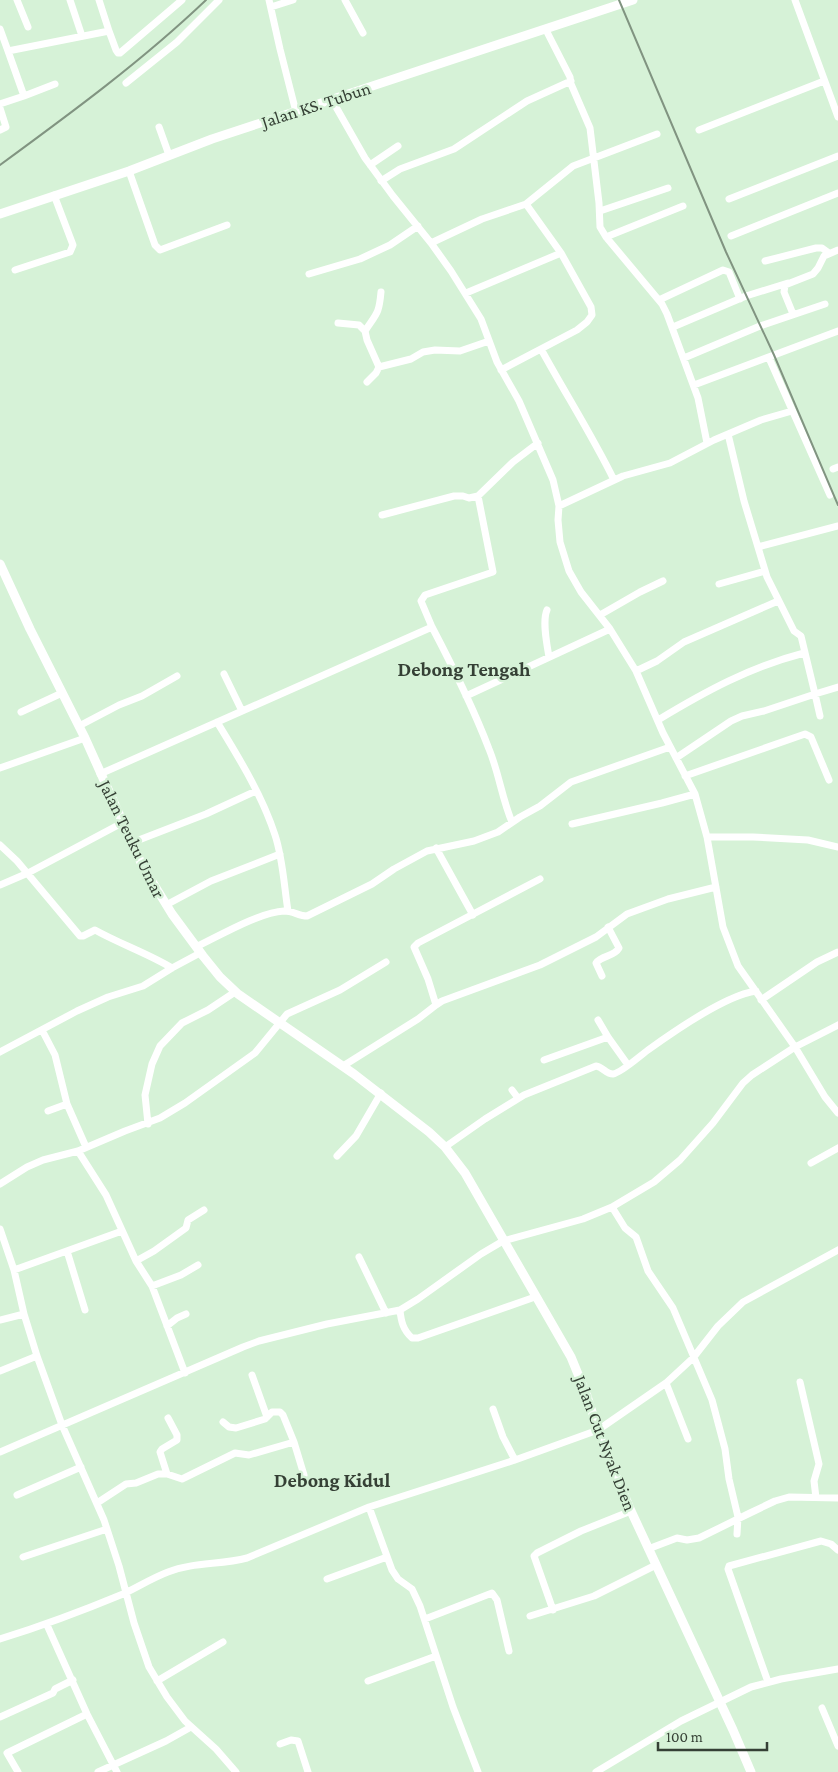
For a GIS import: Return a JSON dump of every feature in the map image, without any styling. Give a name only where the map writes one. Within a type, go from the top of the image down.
[{"type":"main road","name":"Jalan KS. Tubun","points":[[0,214],[296,112],[633,0]]},
{"type":"main road","name":"Jalan Teuku Umar","points":[[1,568],[85,738],[142,865],[166,905],[198,950],[235,992],[343,1066],[429,1132]]},
{"type":"main road","name":"Jalan Cut Nyak Dien","points":[[429,1132],[445,1147],[465,1172],[571,1357],[631,1511],[751,1772]]},
{"type":"street","points":[[17,0],[28,27]]},
{"type":"street","points":[[70,0],[82,36]]},
{"type":"street","points":[[99,0],[118,53],[182,0]]},
{"type":"street","points":[[126,83],[177,42],[219,0]]},
{"type":"street","points":[[293,0],[270,3],[296,112]]},
{"type":"street","points":[[345,0],[363,33]]},
{"type":"street","points":[[796,0],[824,80],[835,100],[838,117]]},
{"type":"street","points":[[0,29],[24,96]]},
{"type":"street","points":[[546,30],[590,128],[600,211],[600,226],[606,237],[658,300],[667,314],[694,385],[707,443]]},
{"type":"street","points":[[8,52],[109,31]]},
{"type":"street","points":[[699,130],[824,80]]},
{"type":"street","points":[[381,180],[408,165],[454,149],[526,101],[570,81]]},
{"type":"street","points":[[0,104],[55,84]]},
{"type":"street","points":[[332,100],[370,165],[431,243],[481,319],[501,370],[519,402],[553,480],[559,506],[560,542],[573,580],[610,629],[636,671],[670,747],[695,794],[707,838],[725,936],[738,966],[795,1047],[825,1097],[838,1113]]},
{"type":"street","points":[[0,108],[6,127],[0,130]]},
{"type":"street","points":[[158,127],[169,155]]},
{"type":"street","points":[[431,243],[482,220],[526,204],[573,166],[657,134]]},
{"type":"street","points":[[370,165],[398,146]]},
{"type":"street","points":[[729,199],[838,156]]},
{"type":"street","points":[[129,171],[155,245],[160,250],[227,224]]},
{"type":"street","points":[[600,211],[668,188]]},
{"type":"street","points":[[731,236],[838,193]]},
{"type":"street","points":[[15,270],[70,252],[72,249],[54,195]]},
{"type":"street","points":[[501,370],[577,330],[592,315],[591,307],[561,253],[526,204]]},
{"type":"street","points":[[606,237],[682,206]]},
{"type":"street","points":[[309,274],[360,259],[390,245],[418,226]]},
{"type":"street","points":[[765,261],[816,248],[822,248],[829,253]]},
{"type":"street","points":[[673,327],[740,299],[813,274],[824,256],[838,250]]},
{"type":"street","points":[[466,294],[561,253]]},
{"type":"street","points":[[658,300],[723,270],[729,272],[740,299]]},
{"type":"street","points":[[788,283],[785,285],[784,292],[793,314]]},
{"type":"street","points":[[365,331],[375,319],[379,308],[380,292]]},
{"type":"street","points":[[684,358],[760,326],[825,304]]},
{"type":"street","points":[[338,323],[358,325],[365,331],[379,367]]},
{"type":"street","points":[[694,385],[838,331]]},
{"type":"street","points":[[367,382],[379,367],[411,359],[423,352],[435,350],[460,351],[489,341]]},
{"type":"street","points":[[541,349],[594,441],[614,480]]},
{"type":"street","points":[[769,358],[830,495]]},
{"type":"street","points":[[559,506],[614,480],[670,463],[707,443],[762,420],[792,410]]},
{"type":"street","points":[[728,434],[744,501],[765,572],[794,631],[801,636],[820,716]]},
{"type":"street","points":[[382,514],[454,496],[469,498],[478,496],[513,462],[538,443]]},
{"type":"street","points":[[478,496],[493,572],[426,595],[421,601],[432,628],[466,696],[499,774],[506,806],[512,822]]},
{"type":"street","points":[[758,547],[838,526]]},
{"type":"street","points":[[719,584],[765,572]]},
{"type":"street","points":[[600,615],[663,581]]},
{"type":"street","points":[[636,671],[657,661],[684,642],[778,601]]},
{"type":"street","points":[[547,610],[545,615],[549,657]]},
{"type":"street","points":[[100,774],[432,628]]},
{"type":"street","points":[[466,696],[610,629]]},
{"type":"street","points":[[658,720],[743,673],[773,661],[804,653]]},
{"type":"street","points":[[224,674],[242,711]]},
{"type":"street","points":[[79,726],[119,705],[142,696],[177,676]]},
{"type":"street","points":[[676,758],[731,721],[742,716],[769,710],[838,687]]},
{"type":"street","points":[[21,712],[62,693]]},
{"type":"street","points":[[218,722],[246,770],[274,834],[280,854],[288,911]]},
{"type":"street","points":[[685,776],[805,734],[811,738],[829,780]]},
{"type":"street","points":[[0,768],[85,738]]},
{"type":"street","points":[[0,1052],[77,1010],[108,997],[144,986],[198,950],[256,919],[288,911],[307,916],[372,884],[415,856],[436,848],[474,841],[498,832],[540,806],[571,782],[670,747]]},
{"type":"street","points":[[131,843],[206,814],[256,791]]},
{"type":"street","points":[[572,824],[695,794]]},
{"type":"street","points":[[0,885],[28,873],[122,823]]},
{"type":"street","points":[[707,838],[752,837],[808,840],[838,847]]},
{"type":"street","points":[[0,845],[28,873],[80,936],[94,930],[109,939],[144,953],[172,968]]},
{"type":"street","points":[[436,848],[473,915]]},
{"type":"street","points":[[166,905],[211,881],[280,854]]},
{"type":"street","points":[[436,1005],[414,947],[418,943],[540,879]]},
{"type":"street","points":[[343,1066],[418,1019],[436,1005],[540,965],[596,937],[628,914],[668,899],[716,887]]},
{"type":"street","points":[[602,976],[596,963],[600,958],[614,954],[619,948],[608,927]]},
{"type":"street","points":[[761,1000],[817,962],[838,952]]},
{"type":"street","points":[[0,1184],[27,1167],[43,1160],[78,1151],[160,1118],[186,1103],[260,1048],[293,1010],[340,990],[386,962]]},
{"type":"street","points":[[445,1147],[485,1118],[518,1098],[596,1066],[600,1066],[608,1073],[618,1072],[719,1005],[748,992],[756,991]]},
{"type":"street","points":[[148,1124],[145,1095],[152,1064],[160,1046],[182,1023],[208,1010],[235,992]]},
{"type":"street","points":[[598,1020],[628,1065]]},
{"type":"street","points":[[0,1452],[259,1341],[327,1324],[400,1310],[503,1241],[583,1219],[612,1207],[654,1182],[680,1160],[712,1124],[743,1083],[765,1065],[838,1025]]},
{"type":"street","points":[[42,1030],[55,1055],[67,1104],[86,1147]]},
{"type":"street","points":[[544,1060],[608,1037]]},
{"type":"street","points":[[512,1090],[518,1098]]},
{"type":"street","points":[[336,1156],[356,1136],[381,1094]]},
{"type":"street","points":[[48,1111],[67,1104]]},
{"type":"street","points":[[811,1163],[838,1148]]},
{"type":"street","points":[[78,1151],[106,1195],[136,1261],[152,1286],[185,1373]]},
{"type":"street","points":[[612,1207],[625,1228],[636,1237],[648,1271],[673,1308],[712,1400],[721,1431],[738,1519],[737,1534]]},
{"type":"street","points":[[136,1261],[154,1251],[186,1228],[188,1220],[204,1210]]},
{"type":"street","points":[[0,1229],[3,1251],[14,1270],[24,1314],[37,1356],[62,1425],[107,1529],[146,1658],[167,1697],[191,1727],[236,1772]]},
{"type":"street","points":[[14,1270],[122,1231]]},
{"type":"street","points":[[0,1639],[47,1625],[125,1593],[168,1572],[187,1566],[230,1562],[247,1558],[368,1507],[515,1460],[598,1430],[666,1383],[693,1358],[718,1326],[742,1302],[838,1250]]},
{"type":"street","points":[[67,1251],[85,1310]]},
{"type":"street","points":[[359,1257],[386,1313]]},
{"type":"street","points":[[152,1286],[181,1275],[198,1265]]},
{"type":"street","points":[[400,1310],[401,1322],[405,1331],[412,1338],[418,1338],[535,1297]]},
{"type":"street","points":[[0,1320],[24,1314]]},
{"type":"street","points":[[167,1326],[186,1314]]},
{"type":"street","points":[[0,1371],[37,1356]]},
{"type":"street","points":[[252,1375],[267,1417]]},
{"type":"street","points":[[800,1382],[819,1464],[814,1481],[816,1498]]},
{"type":"street","points":[[666,1383],[688,1439]]},
{"type":"street","points":[[493,1409],[503,1437],[515,1460]]},
{"type":"street","points":[[223,1422],[230,1427],[236,1428],[267,1417],[272,1412],[280,1412],[294,1442],[304,1476]]},
{"type":"street","points":[[167,1474],[160,1452],[177,1440],[177,1435],[168,1418]]},
{"type":"street","points":[[97,1503],[126,1484],[136,1483],[158,1474],[167,1474],[182,1479],[235,1453],[249,1455],[294,1442]]},
{"type":"street","points":[[17,1495],[81,1467]]},
{"type":"street","points":[[648,1549],[677,1538],[688,1540],[700,1538],[775,1501],[789,1497],[838,1498]]},
{"type":"street","points":[[368,1507],[394,1574],[412,1589],[425,1619],[436,1656],[478,1772]]},
{"type":"street","points":[[553,1610],[534,1556],[581,1530],[631,1511]]},
{"type":"street","points":[[23,1557],[107,1529]]},
{"type":"street","points":[[768,1682],[728,1569],[729,1566],[821,1541],[831,1544],[838,1550]]},
{"type":"street","points":[[327,1579],[387,1557]]},
{"type":"street","points":[[530,1616],[594,1596],[656,1565]]},
{"type":"street","points":[[425,1619],[492,1593],[496,1598],[509,1651]]},
{"type":"street","points":[[47,1625],[88,1714],[116,1768]]},
{"type":"street","points":[[157,1681],[223,1642]]},
{"type":"street","points":[[368,1681],[436,1656]]},
{"type":"street","points":[[596,1772],[681,1721],[751,1687],[838,1669]]},
{"type":"street","points":[[0,1717],[54,1692],[55,1689],[73,1680]]},
{"type":"street","points":[[822,1708],[838,1746]]},
{"type":"street","points":[[18,1772],[4,1754],[88,1714]]},
{"type":"street","points":[[98,1772],[116,1768],[191,1727]]},
{"type":"street","points":[[280,1744],[290,1740],[298,1741],[308,1772]]},
{"type":"railway","points":[[0,165],[80,106],[157,44],[206,0]]},
{"type":"railway","points":[[619,0],[726,252],[774,355],[838,505]]},
{"type":"district","name":"Debong Tengah","points":[[464,669]]},
{"type":"district","name":"Debong Kidul","points":[[332,1480]]}]
